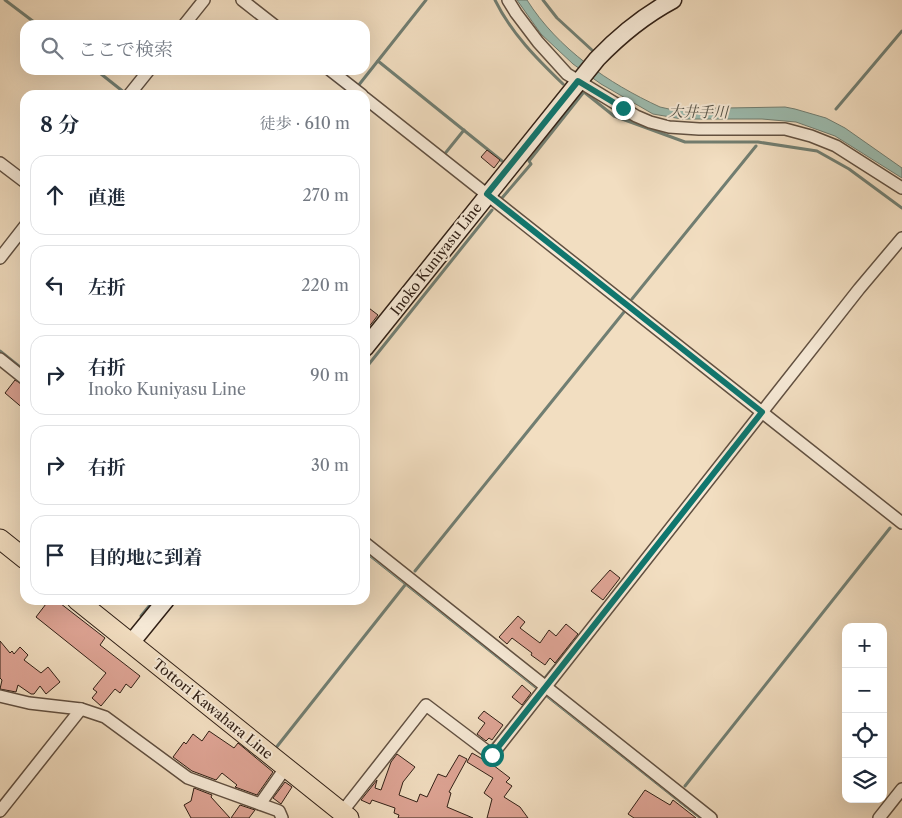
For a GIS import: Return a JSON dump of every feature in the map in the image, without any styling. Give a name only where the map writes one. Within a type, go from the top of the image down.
[{"type":"main road","name":"Inoko Kuniyasu Line","points":[[370,342],[594,62],[635,23],[673,0]]},
{"type":"main road","points":[[0,539],[20,554]]},
{"type":"main road","name":"Tottori Kawahara Line","points":[[83,605],[345,815]]},
{"type":"main road","points":[[132,644],[162,605]]},
{"type":"street","points":[[188,20],[204,0]]},
{"type":"street","points":[[242,0],[268,20]]},
{"type":"street","points":[[508,0],[538,42],[567,74],[636,116],[650,122],[669,126],[699,129],[786,129],[836,146],[902,188]]},
{"type":"street","points":[[133,90],[145,75]]},
{"type":"street","points":[[336,75],[356,90]]},
{"type":"street","points":[[370,102],[902,523]]},
{"type":"street","points":[[0,163],[20,178]]},
{"type":"street","points":[[0,258],[20,232]]},
{"type":"street","points":[[345,815],[426,706],[492,755],[853,296],[902,238]]},
{"type":"street","points":[[0,359],[20,375]]},
{"type":"street","points":[[370,547],[712,818]]},
{"type":"street","points":[[0,696],[29,703],[81,708],[105,717],[188,778],[279,811],[282,818]]},
{"type":"street","points":[[0,811],[81,708]]},
{"type":"street","points":[[260,804],[286,767]]},
{"type":"street","points":[[879,818],[902,789]]},
{"type":"water","name":"大井手川","points":[[517,0],[527,0],[539,18],[569,49],[603,76],[660,107],[669,109],[785,107],[826,118],[845,128],[902,168],[902,178],[835,136],[796,122],[762,119],[682,119],[653,114],[601,84],[573,64],[541,34]]},
{"type":"water","points":[[370,553],[704,818],[699,818],[370,557]]},
{"type":"building","points":[[487,150],[500,160],[494,168],[481,157]]},
{"type":"building","points":[[370,309],[378,315],[370,325]]},
{"type":"building","points":[[15,380],[20,383],[20,406],[5,393]]},
{"type":"building","points":[[610,570],[620,578],[603,600],[591,591]]},
{"type":"building","points":[[45,605],[62,605],[105,638],[100,645],[140,676],[131,688],[126,684],[120,693],[115,689],[101,706],[92,698],[97,692],[93,689],[106,673],[36,617]]},
{"type":"building","points":[[518,616],[525,622],[520,628],[540,643],[549,630],[556,636],[566,624],[578,634],[555,663],[550,658],[545,665],[512,638],[507,644],[499,637]]},
{"type":"building","points":[[0,641],[10,653],[12,651],[14,654],[20,647],[28,655],[24,660],[41,673],[48,667],[60,682],[46,694],[40,686],[34,694],[18,685],[16,692],[0,689],[2,680],[0,678]]},
{"type":"building","points":[[522,685],[531,693],[522,705],[512,697]]},
{"type":"building","points":[[484,711],[503,725],[492,740],[489,738],[486,741],[477,734],[485,723],[478,718]]},
{"type":"building","points":[[209,731],[234,748],[238,743],[273,772],[257,795],[235,787],[237,785],[222,773],[216,780],[192,771],[173,757],[184,742],[186,744],[193,734],[202,741]]},
{"type":"building","points":[[472,753],[493,765],[510,778],[506,782],[512,786],[504,797],[520,807],[528,818],[487,818],[492,799],[484,793],[493,778],[467,762]]},
{"type":"building","points":[[397,754],[415,767],[403,782],[399,795],[417,802],[420,794],[427,797],[438,774],[446,777],[459,755],[467,759],[449,792],[451,793],[447,807],[473,818],[398,818],[399,815],[394,813],[395,808],[372,800],[370,804],[361,800],[377,780],[375,788],[381,790],[391,762]]},
{"type":"building","points":[[285,782],[292,787],[281,804],[273,798]]},
{"type":"building","points":[[194,788],[212,795],[211,797],[230,818],[191,818],[184,805],[191,801]]},
{"type":"building","points":[[645,790],[670,805],[673,800],[696,818],[634,818],[628,814]]},
{"type":"building","points":[[240,805],[255,810],[249,818],[231,818]]},
{"type":"waterway","points":[[5,0],[31,20]]},
{"type":"waterway","points":[[370,71],[426,0]]},
{"type":"waterway","points":[[495,0],[517,34],[534,55],[563,84]]},
{"type":"waterway","points":[[543,0],[557,18],[593,51]]},
{"type":"waterway","points":[[836,109],[902,31]]},
{"type":"waterway","points":[[378,61],[502,161]]},
{"type":"waterway","points":[[102,75],[121,90]]},
{"type":"waterway","points":[[358,86],[367,75]]},
{"type":"waterway","points":[[584,92],[614,116],[685,142],[758,142],[817,151],[849,169],[902,208]]},
{"type":"waterway","points":[[502,198],[531,164],[529,161],[583,93]]},
{"type":"waterway","points":[[443,156],[464,130]]},
{"type":"waterway","points":[[632,299],[756,146]]},
{"type":"waterway","points":[[370,363],[492,210]]},
{"type":"waterway","points":[[415,571],[624,312]]},
{"type":"waterway","points":[[0,351],[20,367]]},
{"type":"waterway","points":[[685,786],[890,528]]},
{"type":"waterway","points":[[275,749],[405,585]]},
{"type":"waterway","points":[[141,616],[150,605]]},
{"type":"waterway","points":[[545,678],[573,643]]},
{"type":"waterway","points":[[489,749],[512,721]]},
{"type":"route","points":[[492,755],[762,412],[487,194],[578,81],[623,108]]}]
